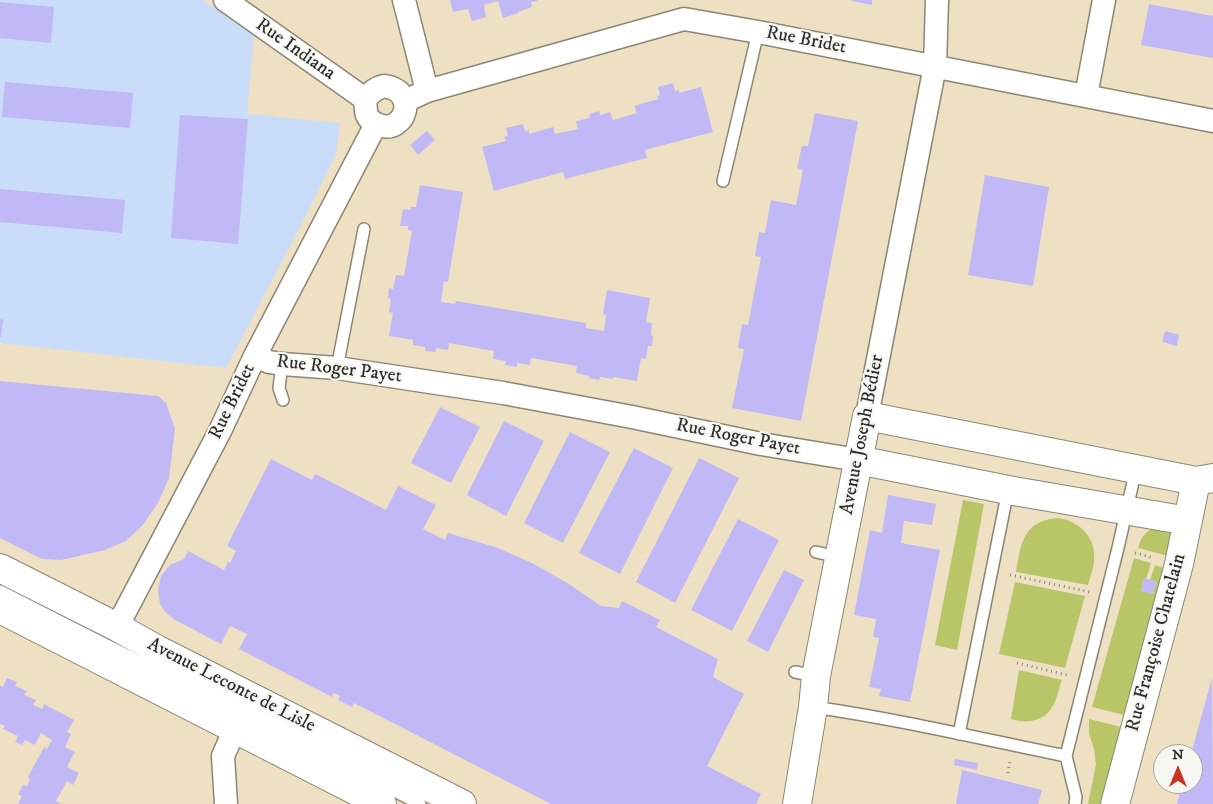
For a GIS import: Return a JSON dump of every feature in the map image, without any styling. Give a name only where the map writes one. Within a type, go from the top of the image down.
[{"type":"street","name":"Rue Indiana","points":[[225,0],[365,99]]},
{"type":"street","points":[[404,0],[427,91]]},
{"type":"street","name":"Avenue Joseph Bédier","points":[[797,804],[813,707],[805,674],[828,554],[858,460],[867,416],[935,66],[937,0]]},
{"type":"street","points":[[1086,96],[1104,0]]},
{"type":"street","name":"Rue Bridet","points":[[405,101],[427,91],[682,9],[758,32],[1213,121]]},
{"type":"street","points":[[384,86],[397,90],[402,94],[405,101],[406,108],[401,120],[389,126],[376,124],[367,115],[365,109],[365,99],[377,88],[384,86]]},
{"type":"street","name":"Rue Bridet","points":[[117,627],[220,431],[255,356],[376,124]]},
{"type":"street","name":"Rue Roger Payet","points":[[255,356],[269,362],[337,368],[434,389],[502,397],[568,409],[632,421],[696,438],[760,450],[858,460],[1008,490],[1188,521]]},
{"type":"street","points":[[867,416],[1136,469],[1207,486],[1188,521]]},
{"type":"street","name":"Rue Françoise Chatelain","points":[[1115,804],[1179,564],[1188,521]]},
{"type":"street","name":"Avenue Leconte de Lisle","points":[[0,568],[462,804]]},
{"type":"street","name":"Avenue Leconte de Lisle","points":[[0,609],[382,804]]},
{"type":"street","points":[[226,804],[223,756],[235,729]]},
{"type":"lane","points":[[723,181],[758,32]]},
{"type":"lane","points":[[337,368],[364,228]]},
{"type":"lane","points":[[282,364],[278,388],[283,400]]},
{"type":"lane","points":[[1075,804],[1076,797],[1066,756],[1136,469]]},
{"type":"lane","points":[[959,734],[1008,490]]},
{"type":"lane","name":"Avenue Leconte de Lisle","points":[[0,591],[420,804]]},
{"type":"lane","points":[[813,707],[1066,756]]},
{"type":"path","points":[[1010,575],[1091,592]]},
{"type":"path","points":[[1017,663],[1068,675]]},
{"type":"shaded area","points":[[0,0],[203,0],[254,36],[247,114],[340,123],[336,154],[226,368],[0,343]]},
{"type":"green space","points":[[963,500],[984,504],[957,650],[935,645]]},
{"type":"green space","points":[[1059,518],[1074,523],[1090,539],[1093,546],[1094,562],[1088,585],[1016,572],[1022,543],[1031,528],[1038,523]]},
{"type":"green space","points":[[1153,528],[1165,529],[1172,533],[1172,557],[1138,548],[1143,536]]},
{"type":"green space","points":[[1134,558],[1151,563],[1141,591],[1153,594],[1157,582],[1150,580],[1155,565],[1166,569],[1128,716],[1092,707]]},
{"type":"green space","points":[[1015,582],[1085,596],[1065,668],[999,654]]},
{"type":"green space","points":[[1019,670],[1062,680],[1053,706],[1040,718],[1029,721],[1011,719]]},
{"type":"green space","points":[[1089,719],[1125,728],[1104,804],[1088,804],[1096,764],[1089,734]]},
{"type":"building","points":[[450,0],[537,1],[531,2],[532,7],[503,18],[498,1],[484,5],[486,17],[472,21],[468,9],[453,12]]},
{"type":"building","points":[[872,0],[872,5],[852,1]]},
{"type":"building","points":[[0,2],[54,7],[51,43],[0,38]]},
{"type":"building","points":[[1149,4],[1213,16],[1213,58],[1141,45]]},
{"type":"building","points":[[5,82],[133,93],[130,128],[2,117]]},
{"type":"building","points":[[673,83],[675,91],[679,90],[679,93],[701,87],[713,132],[645,150],[647,158],[565,179],[563,172],[494,191],[482,147],[506,141],[504,137],[508,135],[506,128],[523,124],[525,131],[529,130],[529,134],[553,127],[555,134],[578,129],[576,121],[590,118],[589,114],[599,111],[600,115],[610,112],[613,120],[637,113],[634,106],[658,99],[657,96],[660,95],[658,87]]},
{"type":"building","points":[[815,113],[858,121],[801,421],[732,408],[744,349],[738,348],[742,324],[748,325],[761,257],[755,256],[759,232],[765,233],[771,200],[796,205],[803,170],[797,168],[802,146],[808,146]]},
{"type":"building","points":[[180,115],[248,119],[238,244],[171,238]]},
{"type":"building","points":[[427,131],[435,140],[418,155],[410,145]]},
{"type":"building","points":[[985,175],[1049,187],[1033,286],[968,275]]},
{"type":"building","points":[[420,185],[463,192],[448,282],[444,281],[441,302],[455,304],[456,301],[586,323],[586,328],[604,331],[606,315],[603,314],[607,290],[650,298],[646,322],[652,323],[652,346],[648,346],[646,359],[641,358],[637,381],[613,377],[613,379],[600,377],[599,380],[589,378],[589,376],[576,373],[577,366],[531,358],[530,365],[517,363],[517,367],[505,365],[506,361],[493,359],[494,351],[449,343],[448,350],[436,348],[435,352],[425,351],[425,347],[413,345],[413,340],[389,336],[393,313],[389,312],[391,299],[388,298],[389,288],[393,289],[396,275],[404,276],[412,231],[408,230],[408,226],[400,226],[403,209],[411,210],[411,207],[416,207]]},
{"type":"building","points":[[0,189],[125,200],[122,233],[0,222]]},
{"type":"building","points":[[0,319],[3,320],[1,337],[0,337]]},
{"type":"building","points":[[1165,331],[1179,335],[1177,346],[1162,342]]},
{"type":"building","points":[[0,381],[158,396],[166,403],[175,429],[169,478],[158,503],[142,526],[126,541],[105,550],[61,560],[42,559],[0,538]]},
{"type":"building","points":[[440,407],[480,427],[451,483],[411,463]]},
{"type":"building","points":[[504,421],[544,441],[506,516],[467,495]]},
{"type":"building","points":[[570,432],[610,452],[563,543],[524,523]]},
{"type":"building","points":[[634,448],[673,468],[620,574],[579,553]]},
{"type":"building","points":[[699,458],[739,478],[675,603],[636,582]]},
{"type":"building","points":[[271,459],[312,480],[315,474],[386,510],[398,486],[436,505],[423,529],[445,540],[448,533],[498,548],[534,564],[569,584],[601,606],[619,608],[622,601],[660,620],[656,627],[718,659],[713,677],[744,694],[707,766],[761,794],[756,804],[551,804],[354,703],[352,707],[338,700],[340,696],[334,693],[332,697],[239,649],[247,634],[230,626],[221,644],[175,620],[166,613],[160,604],[158,590],[161,576],[170,565],[184,559],[188,551],[224,570],[236,551],[227,546]]},
{"type":"building","points":[[888,495],[936,504],[932,525],[904,521],[901,543],[940,550],[910,702],[879,696],[881,689],[869,687],[879,638],[873,637],[876,619],[854,615],[870,530],[882,533]]},
{"type":"building","points":[[738,519],[779,540],[732,631],[691,610]]},
{"type":"building","points":[[784,570],[804,580],[768,652],[747,641]]},
{"type":"building","points":[[1144,578],[1157,582],[1153,594],[1141,591]]},
{"type":"building","points":[[7,678],[17,682],[15,686],[27,691],[24,695],[36,700],[33,705],[42,709],[44,704],[74,720],[67,732],[71,734],[65,747],[75,752],[67,767],[79,773],[73,785],[67,781],[56,801],[61,804],[18,804],[22,796],[18,794],[23,785],[27,786],[30,779],[28,777],[44,747],[47,749],[52,740],[41,733],[35,745],[25,740],[22,745],[15,742],[18,736],[3,729],[5,726],[0,724],[0,686],[3,687]]},
{"type":"building","points":[[1212,678],[1213,804],[1177,804],[1180,794],[1203,794],[1203,744],[1194,744]]},
{"type":"building","points":[[955,759],[978,763],[977,770],[954,765]]},
{"type":"building","points":[[962,770],[1042,790],[1038,804],[956,804]]}]
